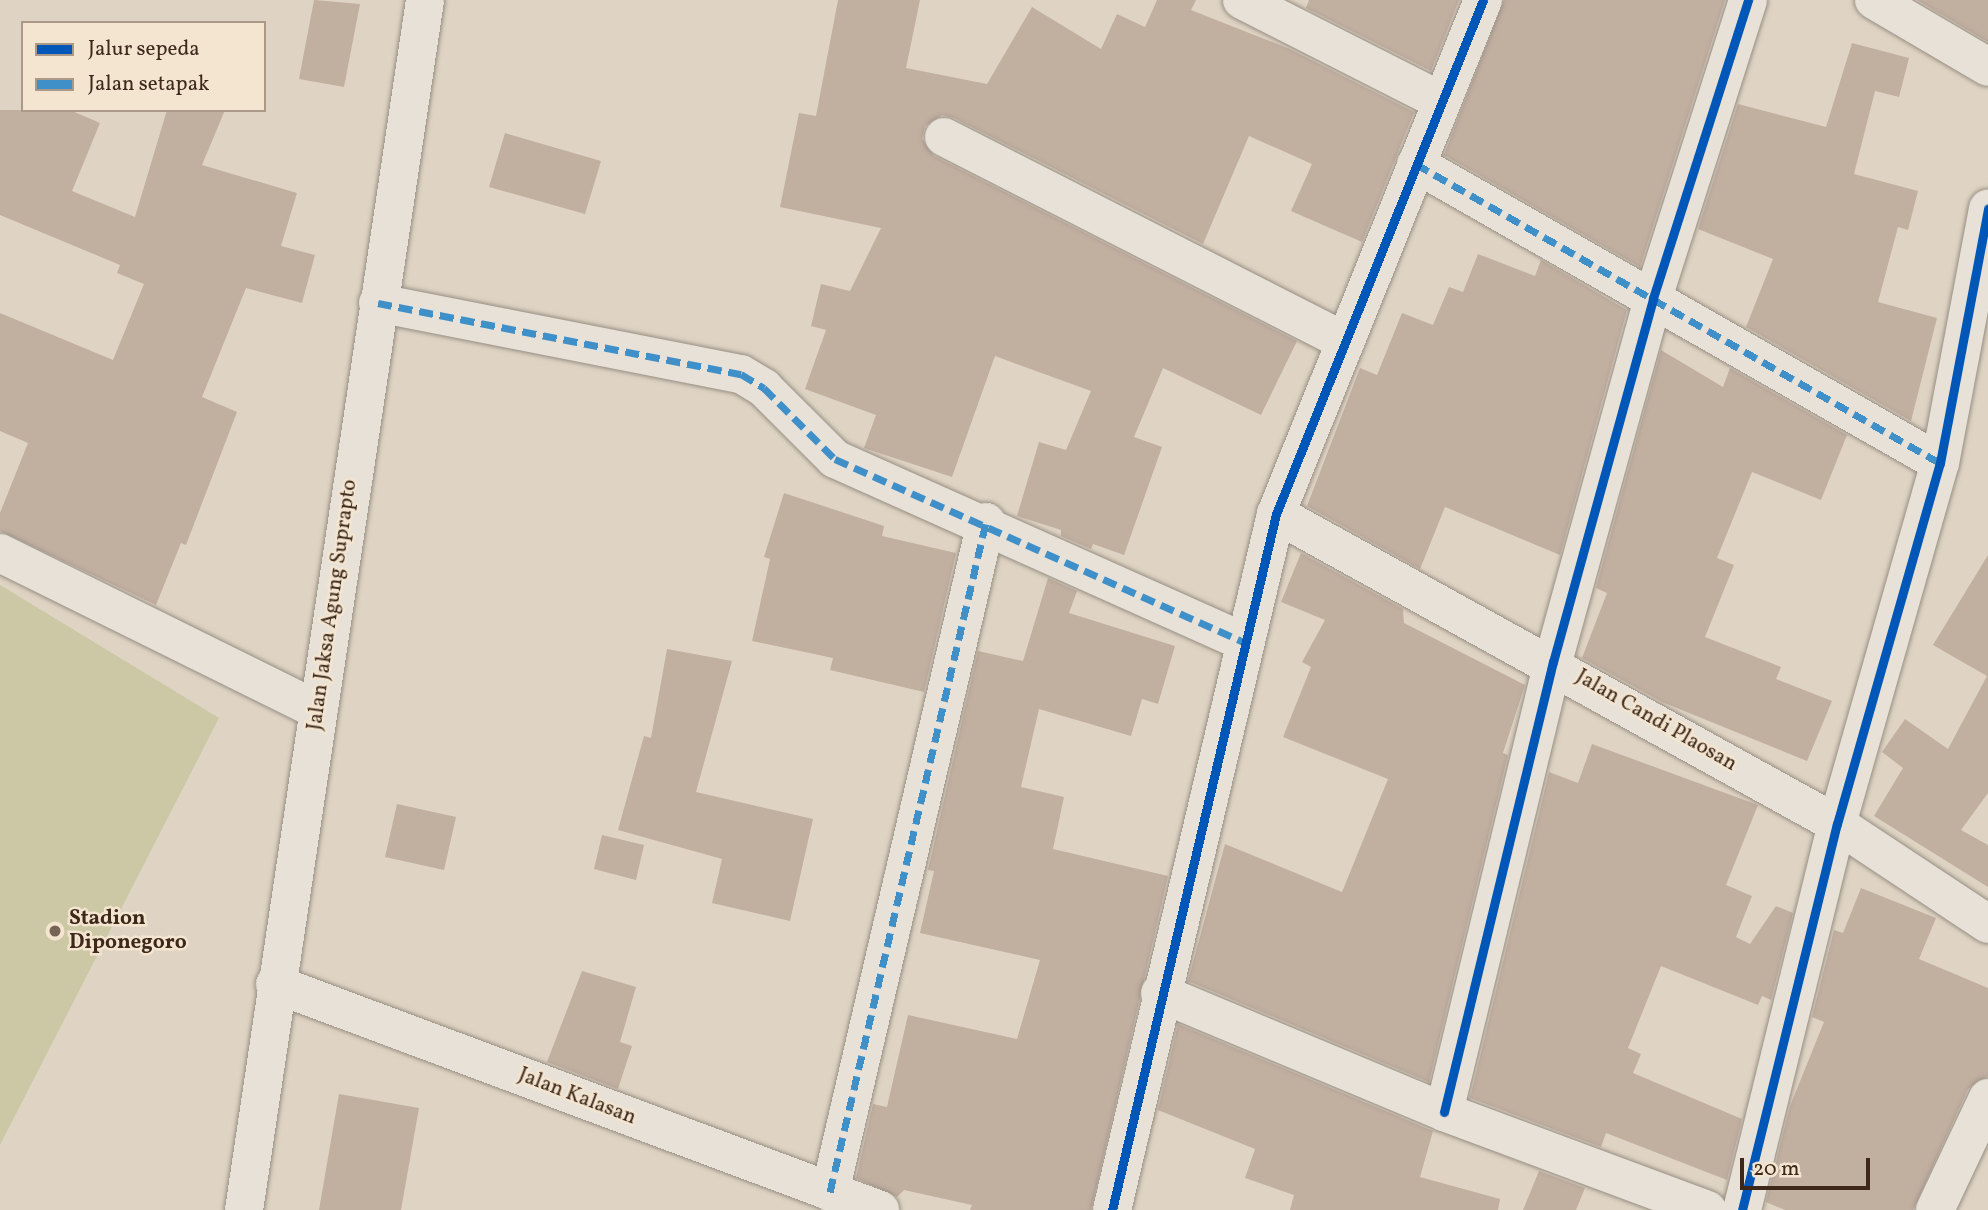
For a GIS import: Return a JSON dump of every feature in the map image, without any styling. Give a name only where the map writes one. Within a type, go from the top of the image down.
[{"type":"street","name":"Jalan Jaksa Agung Suprapto","points":[[244,1210],[275,984],[425,0]]},
{"type":"street","points":[[1242,0],[1441,101]]},
{"type":"street","points":[[1112,1210],[1160,993],[1276,514],[1342,340],[1483,0]]},
{"type":"street","points":[[1444,1112],[1553,662],[1653,298],[1748,0]]},
{"type":"street","points":[[1874,0],[1988,67]]},
{"type":"street","points":[[944,138],[1342,340]]},
{"type":"street","points":[[1416,164],[1940,463]]},
{"type":"street","points":[[1742,1210],[1837,824],[1940,463],[1988,208]]},
{"type":"street","points":[[378,303],[741,374],[764,388],[835,459],[986,522],[1244,642]]},
{"type":"street","name":"Jalan Candi Plaosan","points":[[1276,514],[1553,662],[1837,824],[1988,924]]},
{"type":"street","points":[[830,1192],[986,522]]},
{"type":"street","points":[[0,553],[318,710]]},
{"type":"street","name":"Jalan Kalasan","points":[[275,984],[880,1210]]},
{"type":"street","points":[[1160,993],[1444,1112],[1707,1210]]},
{"type":"street","points":[[1935,1210],[1988,1098]]},
{"type":"shaded area","name":"Stadion Diponegoro","points":[[0,585],[219,718],[0,1145]]},
{"type":"building","points":[[314,0],[360,4],[344,87],[299,79]]},
{"type":"building","points":[[838,0],[920,0],[906,68],[987,84],[1032,7],[1101,49],[1117,14],[1145,27],[1157,0],[1196,0],[1191,10],[1290,49],[1414,112],[1362,242],[1291,211],[1312,164],[1249,136],[1203,244],[954,118],[942,115],[925,126],[922,139],[934,156],[1297,341],[1261,415],[1163,368],[1134,437],[1162,447],[1124,555],[1093,544],[1091,549],[1061,536],[1061,530],[1017,516],[1039,442],[1066,450],[1091,391],[995,356],[952,477],[864,448],[876,415],[805,389],[826,330],[811,326],[821,284],[850,291],[881,228],[780,207],[799,113],[816,116]]},
{"type":"building","points":[[1309,0],[1459,0],[1431,71],[1306,8]]},
{"type":"building","points":[[1504,0],[1725,0],[1640,267],[1444,155]]},
{"type":"building","points":[[1917,0],[1988,0],[1988,42]]},
{"type":"building","points":[[1852,43],[1909,58],[1899,97],[1875,91],[1854,174],[1918,191],[1908,230],[1898,227],[1878,302],[1937,318],[1911,421],[1746,327],[1773,259],[1698,229],[1738,104],[1826,127]]},
{"type":"building","points":[[0,110],[75,112],[100,123],[72,191],[135,217],[166,112],[224,112],[202,165],[297,193],[281,246],[315,255],[302,303],[246,288],[202,397],[237,412],[186,545],[181,543],[156,605],[0,531],[0,513],[28,443],[0,431],[0,313],[113,360],[144,284],[117,273],[120,265],[0,215]]},
{"type":"building","points":[[505,133],[601,161],[585,214],[489,187]]},
{"type":"building","points":[[1478,254],[1535,276],[1541,260],[1627,310],[1560,555],[1445,507],[1420,569],[1307,506],[1360,368],[1377,375],[1402,313],[1433,325],[1449,287],[1463,292]]},
{"type":"building","points":[[1661,350],[1723,387],[1730,368],[1847,435],[1821,500],[1752,472],[1717,558],[1734,565],[1705,637],[1781,667],[1776,679],[1832,701],[1807,761],[1662,702],[1582,658],[1607,593],[1596,588]]},
{"type":"building","points":[[784,493],[884,526],[882,536],[956,553],[924,692],[830,670],[833,658],[752,641],[770,559],[764,557]]},
{"type":"building","points":[[1301,553],[1403,609],[1404,623],[1525,685],[1503,753],[1508,755],[1429,1082],[1188,981],[1225,844],[1342,892],[1388,779],[1283,737],[1311,667],[1302,662],[1325,620],[1281,602]]},
{"type":"building","points":[[1988,555],[1988,793],[1961,830],[1988,845],[1988,887],[1874,816],[1903,768],[1882,752],[1905,719],[1948,749],[1987,676],[1933,645]]},
{"type":"building","points":[[1048,578],[1077,591],[1069,613],[1175,646],[1158,704],[1142,699],[1131,736],[1039,709],[1021,787],[1064,797],[1053,849],[1168,876],[1091,1210],[970,1210],[972,1205],[904,1190],[897,1197],[856,1178],[873,1104],[887,1107],[908,1015],[1017,1039],[1040,960],[920,933],[934,871],[928,870],[978,651],[1023,661]]},
{"type":"building","points":[[667,649],[732,661],[696,792],[813,819],[790,921],[712,903],[722,859],[618,830],[644,736],[651,738]]},
{"type":"building","points":[[1592,744],[1758,805],[1726,885],[1752,896],[1736,937],[1750,944],[1776,906],[1793,913],[1771,1000],[1762,996],[1758,1005],[1661,966],[1628,1048],[1641,1054],[1633,1073],[1742,1119],[1727,1180],[1606,1133],[1601,1147],[1470,1098],[1549,772],[1578,783]]},
{"type":"building","points":[[397,804],[456,817],[444,870],[385,857]]},
{"type":"building","points":[[602,835],[644,845],[636,880],[594,869]]},
{"type":"building","points":[[1861,888],[1936,918],[1919,959],[1988,988],[1988,1076],[1968,1089],[1913,1210],[1785,1210],[1766,1202],[1790,1106],[1824,1022],[1812,1017],[1834,930],[1843,933]]},
{"type":"building","points":[[582,971],[636,987],[620,1042],[632,1046],[618,1089],[547,1062]]},
{"type":"building","points":[[1178,1024],[1433,1131],[1420,1177],[1500,1199],[1498,1210],[1290,1210],[1294,1195],[1245,1178],[1255,1149],[1158,1110]]},
{"type":"building","points":[[339,1094],[419,1108],[401,1210],[319,1210]]},
{"type":"building","points":[[1539,1171],[1585,1188],[1576,1210],[1523,1210]]},
{"type":"marked path","points":[[1416,164],[1940,463]]},
{"type":"marked path","points":[[378,303],[741,374],[764,388],[835,459],[1244,642]]},
{"type":"marked path","points":[[830,1192],[986,522]]},
{"type":"cycle path","points":[[1112,1210],[1276,514],[1483,0]]},
{"type":"cycle path","points":[[1444,1112],[1553,662],[1653,298],[1748,0]]},
{"type":"cycle path","points":[[1742,1210],[1837,824],[1940,463],[1988,208]]},
{"type":"place","name":"Stadion Diponegoro","points":[[55,931]]}]
